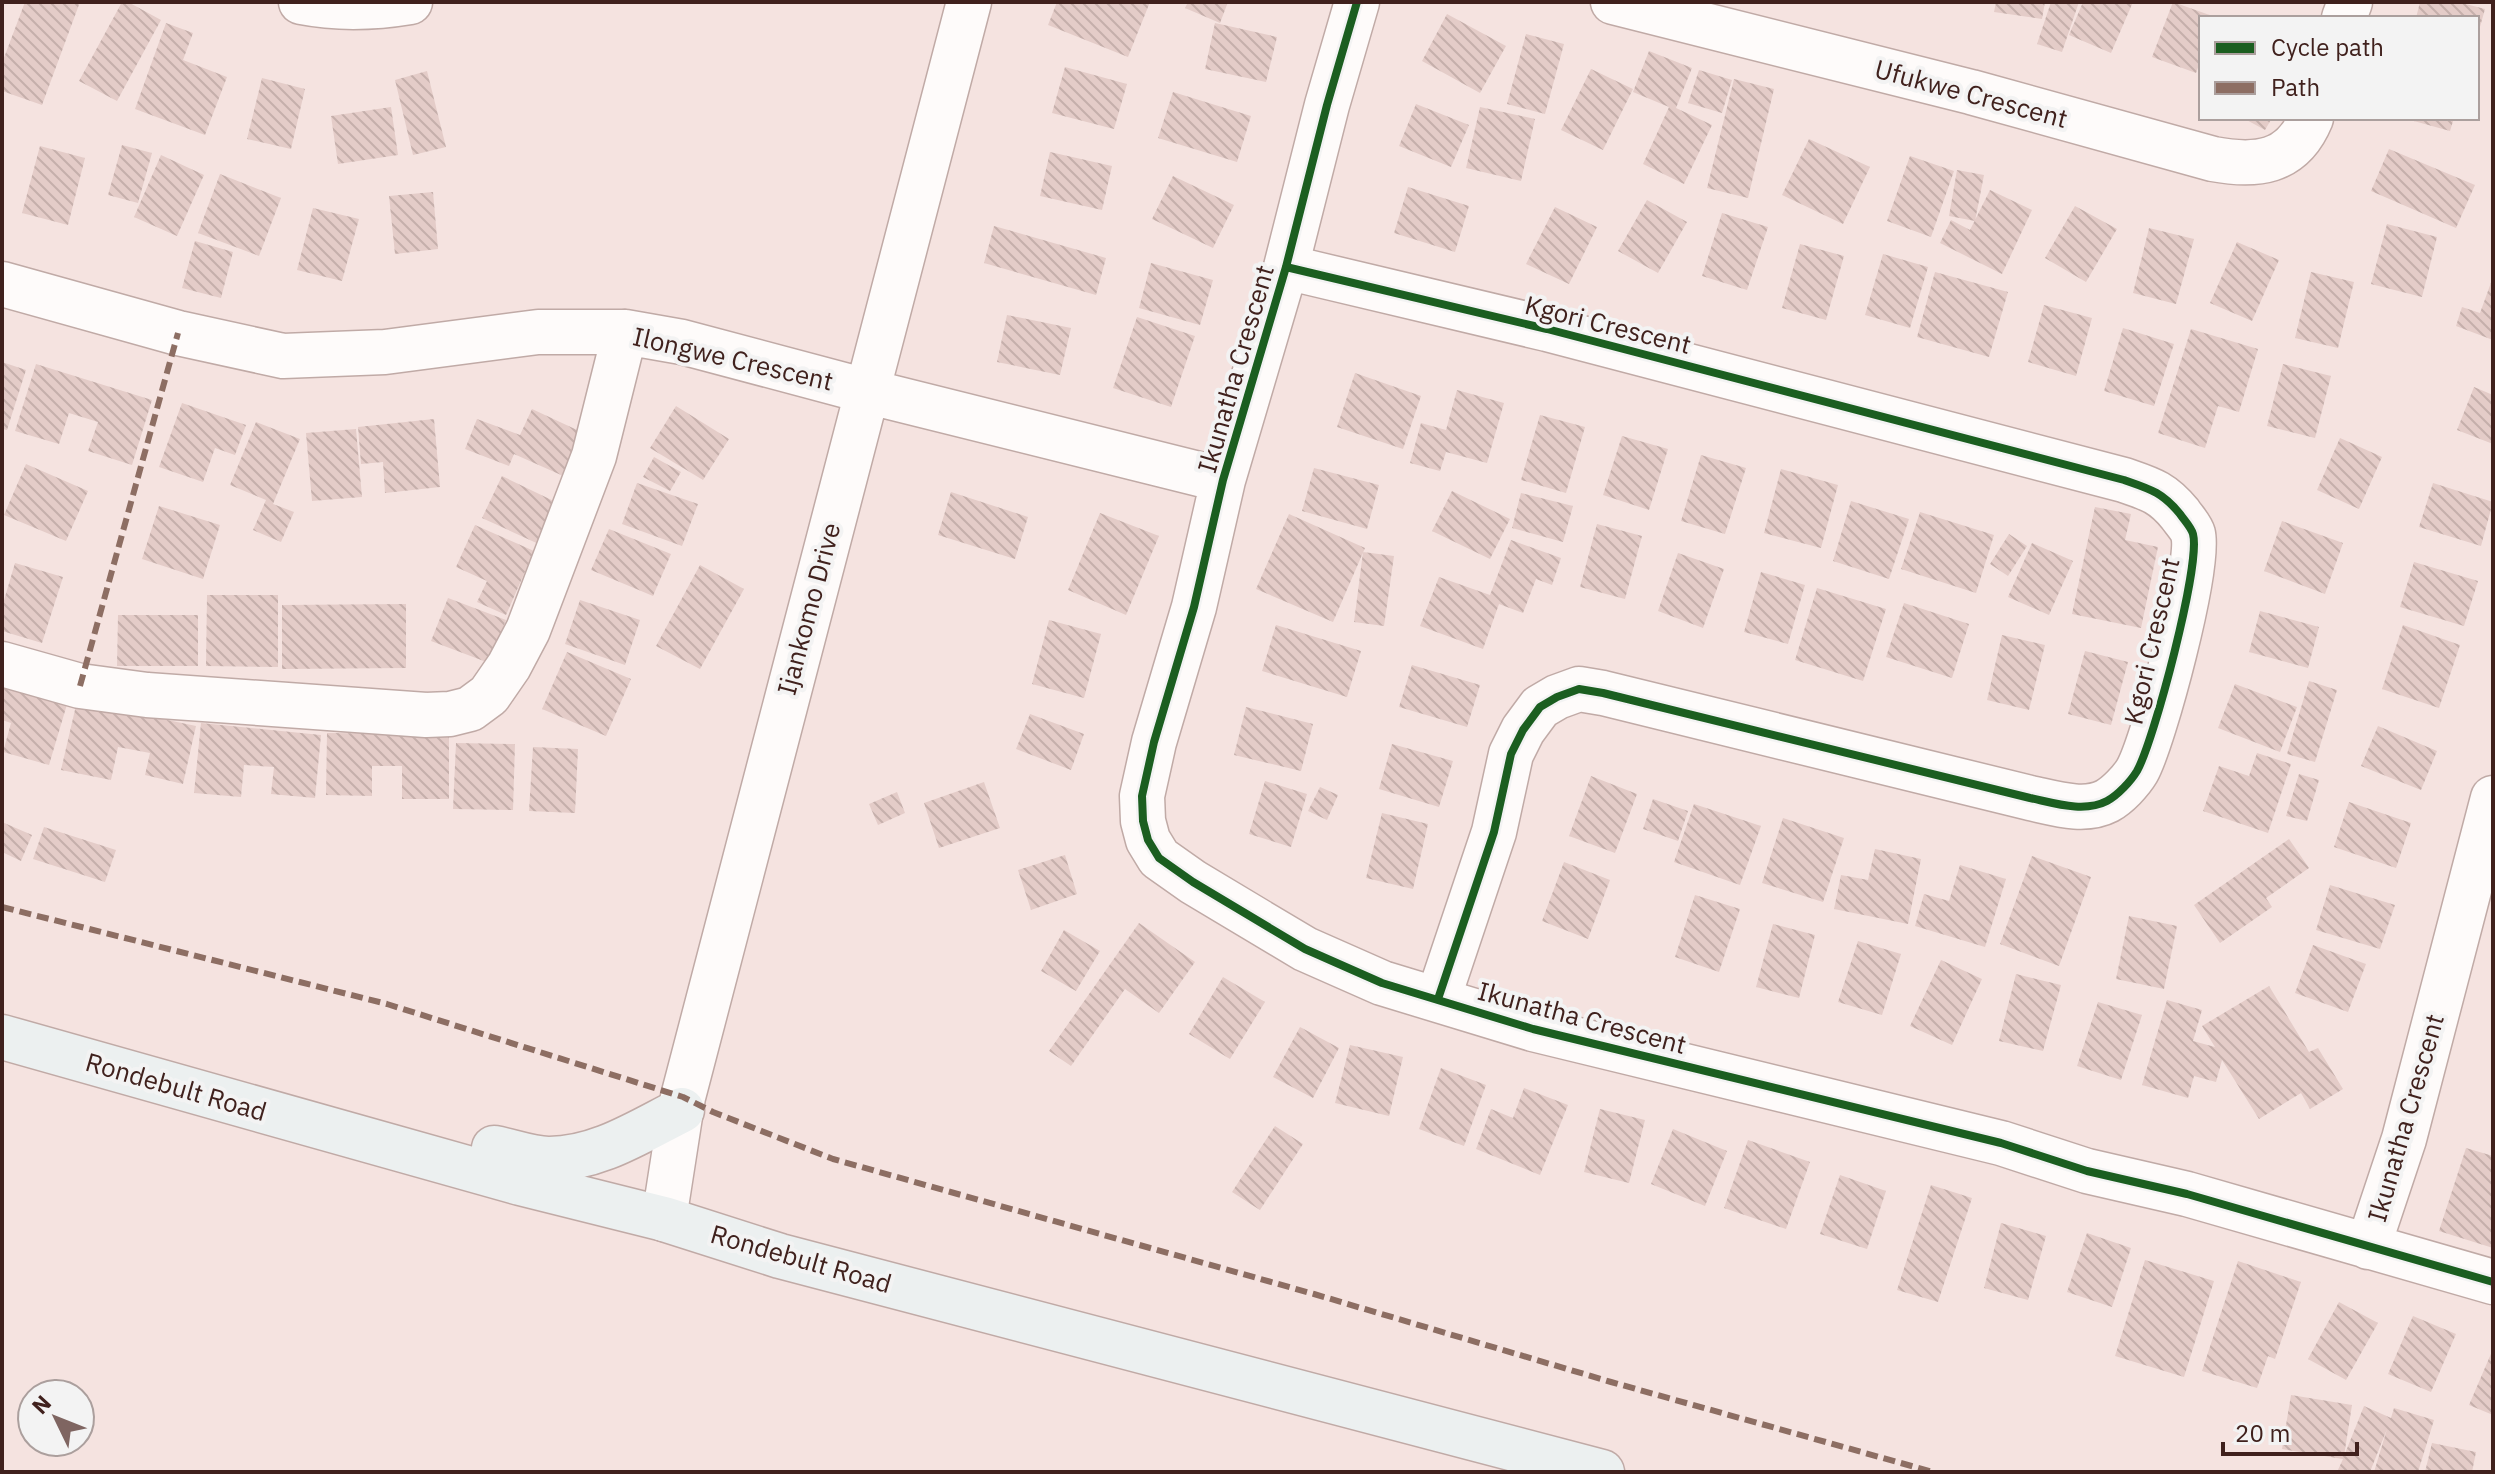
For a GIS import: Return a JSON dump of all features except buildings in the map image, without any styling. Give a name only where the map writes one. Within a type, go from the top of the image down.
[{"type":"main road","name":"Rondebult Road","points":[[2,1037],[520,1183],[664,1219],[780,1256],[1602,1472]]},
{"type":"main road","points":[[306,1124],[412,1128],[546,1159],[578,1156],[607,1147],[682,1110]]},
{"type":"street","points":[[301,2],[350,8],[410,2]]},
{"type":"street","name":"Ijankomo Drive","points":[[664,1219],[683,1097],[969,2]]},
{"type":"street","name":"Ikunatha Crescent","points":[[1357,2],[1286,267],[1223,480],[1194,607],[1154,742],[1142,796],[1148,840],[1159,858],[1193,882],[1305,949],[1382,983],[1533,1029],[2001,1143],[2087,1171],[2187,1194],[2368,1247],[2404,1139],[2493,798]]},
{"type":"street","name":"Ufukwe Crescent","points":[[1613,2],[2241,164],[2264,162],[2285,153],[2306,131],[2310,120]]},
{"type":"street","name":"Kgori Crescent","points":[[1286,267],[1547,329],[2124,480],[2156,491],[2186,521],[2193,534],[2194,552],[2186,597],[2164,692],[2145,754],[2136,772],[2117,793],[2107,801],[2091,806],[2062,805],[2030,798],[1603,693],[1579,689],[1540,707],[1511,754],[1494,832],[1438,999]]},
{"type":"street","name":"Ilongwe Crescent","points":[[2,284],[178,333],[283,356],[385,352],[538,332],[625,332],[682,342],[1223,480]]},
{"type":"street","points":[[2,664],[80,686],[147,695],[426,715],[470,709],[497,685],[528,630],[594,456],[625,332]]},
{"type":"street","points":[[2368,1247],[2493,1282]]},
{"type":"marked path","points":[[80,686],[178,333]]},
{"type":"marked path","points":[[2,907],[387,1004],[683,1097],[713,1112],[833,1159],[1933,1472]]},
{"type":"cycle path","points":[[1357,2],[1286,267],[1223,480],[1194,607],[1154,742],[1142,796],[1143,821],[1148,840],[1159,858],[1305,949],[1382,983],[1533,1029],[2001,1143],[2087,1171],[2187,1194],[2493,1282]]},
{"type":"cycle path","points":[[1286,267],[1547,329],[2124,480],[2161,496],[2180,514],[2193,534],[2194,552],[2183,614],[2145,753],[2137,771],[2120,792],[2098,805],[2079,807],[2049,802],[1603,693],[1579,689],[1540,707],[1511,754],[1494,832],[1438,999]]}]
